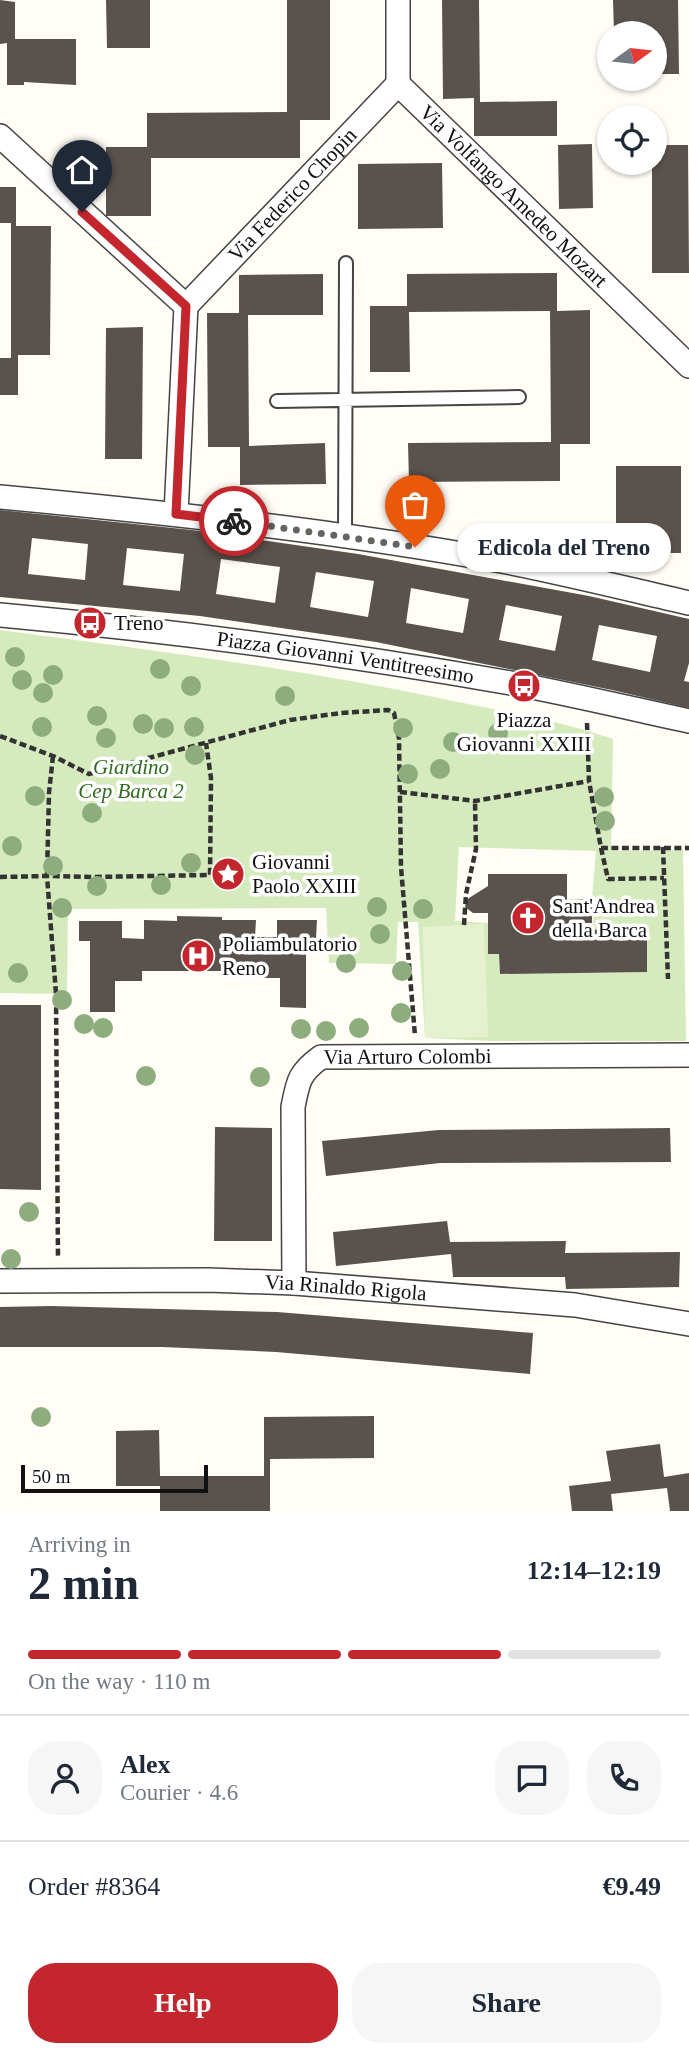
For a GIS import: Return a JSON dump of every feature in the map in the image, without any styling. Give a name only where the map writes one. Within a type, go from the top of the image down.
[{"type":"street","points":[[398,0],[398,84]]},
{"type":"street","name":"Via Federico Chopin","points":[[186,306],[398,84]]},
{"type":"street","name":"Via Volfango Amedeo Mozart","points":[[398,84],[689,366]]},
{"type":"street","points":[[0,136],[186,306],[176,514]]},
{"type":"street","points":[[0,497],[176,514],[345,536],[509,563],[689,603]]},
{"type":"street","name":"Piazza Giovanni Ventitreesimo","points":[[0,615],[283,646],[524,685],[689,722]]},
{"type":"street","name":"Via Arturo Colombi","points":[[294,1283],[293,1107],[298,1085],[306,1068],[321,1058],[689,1055]]},
{"type":"street","name":"Via Rinaldo Rigola","points":[[0,1281],[208,1280],[294,1283],[575,1305],[689,1324]]},
{"type":"lane","points":[[345,536],[346,263]]},
{"type":"lane","points":[[277,401],[519,397]]},
{"type":"path","points":[[0,736],[89,774],[290,720],[341,713],[388,710],[394,713],[399,738],[401,867],[417,1057]]},
{"type":"path","points":[[587,722],[589,781],[608,879],[664,878]]},
{"type":"path","points":[[0,877],[209,875],[211,778],[206,743]]},
{"type":"path","points":[[52,756],[47,876],[56,994],[58,1281]]},
{"type":"path","points":[[400,792],[475,801],[589,781]]},
{"type":"path","points":[[464,925],[466,894],[476,849],[475,801]]},
{"type":"path","points":[[663,847],[668,979]]},
{"type":"path","points":[[601,848],[689,848]]},
{"type":"green space","name":"Giardino Cep Barca 2","points":[[0,630],[340,679],[514,713],[613,739],[611,851],[683,850],[686,1041],[495,1041],[425,1038],[418,922],[398,922],[396,964],[329,963],[326,908],[68,909],[67,994],[0,993]],"holes":[[[459,847],[596,851],[592,899],[594,930],[647,929],[647,972],[500,974],[499,954],[488,953],[488,923],[455,921]]]},
{"type":"green space","points":[[484,924],[488,1037],[425,1038],[423,927]]},
{"type":"building","points":[[0,0],[15,2],[15,39],[76,39],[76,85],[24,82],[24,85],[7,85],[7,43],[0,44]]},
{"type":"building","points":[[106,0],[150,0],[150,48],[107,48]]},
{"type":"building","points":[[287,0],[330,0],[330,120],[300,120],[300,158],[151,158],[151,216],[106,216],[106,147],[147,147],[147,113],[287,112]]},
{"type":"building","points":[[442,0],[479,0],[480,102],[557,101],[557,136],[474,136],[474,98],[443,99]]},
{"type":"building","points":[[613,0],[678,0],[679,74],[667,74],[667,21],[614,21]]},
{"type":"building","points":[[592,144],[593,208],[559,209],[558,145]]},
{"type":"building","points":[[667,145],[688,145],[689,273],[652,273],[652,175],[667,175]]},
{"type":"building","points":[[442,163],[443,228],[358,229],[358,164]]},
{"type":"building","points":[[0,187],[16,187],[16,226],[51,226],[50,355],[18,355],[18,395],[0,395],[0,358],[11,358],[11,223],[0,223]]},
{"type":"building","points":[[557,273],[557,311],[590,310],[590,444],[560,444],[560,481],[409,482],[408,443],[551,442],[550,311],[409,312],[410,372],[370,372],[370,306],[407,306],[407,274]]},
{"type":"building","points":[[323,274],[323,315],[248,315],[249,446],[325,443],[326,484],[240,485],[240,447],[208,447],[207,313],[239,313],[239,275]]},
{"type":"building","points":[[143,327],[142,459],[105,459],[106,328]]},
{"type":"building","points":[[616,466],[681,466],[681,553],[616,553]]},
{"type":"building","points":[[0,510],[192,530],[358,554],[589,596],[689,619],[689,663],[684,681],[689,682],[689,708],[376,642],[200,616],[0,597]],"holes":[[[32,538],[88,544],[85,580],[28,574]],[[127,548],[184,554],[180,591],[123,585]],[[221,559],[280,567],[275,603],[216,594]],[[316,572],[374,581],[368,617],[310,607]],[[411,588],[469,599],[463,633],[406,623]],[[506,605],[562,616],[555,651],[499,640]],[[599,625],[657,636],[650,672],[592,660]]]},
{"type":"building","points":[[488,874],[567,874],[567,900],[592,899],[592,923],[568,923],[568,930],[647,929],[647,972],[500,974],[499,954],[488,954],[488,913],[473,913],[465,907],[469,898],[488,886]]},
{"type":"building","name":"Poliambulatorio Reno","points":[[177,916],[256,920],[255,937],[277,937],[277,920],[317,920],[316,939],[306,939],[306,1008],[280,1007],[280,978],[254,978],[255,971],[142,971],[142,981],[115,981],[115,1012],[90,1012],[90,941],[79,941],[79,921],[122,921],[122,938],[144,939],[144,920],[177,921]]},
{"type":"building","points":[[0,1005],[41,1005],[41,1190],[0,1189]]},
{"type":"building","points":[[215,1127],[272,1128],[272,1241],[214,1241]]},
{"type":"building","points":[[670,1128],[671,1162],[440,1163],[326,1176],[322,1141],[439,1130]]},
{"type":"building","points":[[447,1221],[450,1242],[566,1241],[565,1253],[680,1252],[679,1287],[566,1289],[565,1277],[453,1277],[451,1254],[336,1266],[333,1232]]},
{"type":"building","points":[[0,1307],[277,1312],[533,1333],[530,1374],[276,1352],[162,1347],[0,1347]]},
{"type":"building","points":[[374,1416],[374,1458],[270,1459],[270,1511],[160,1511],[160,1486],[116,1486],[116,1431],[159,1430],[160,1476],[264,1476],[264,1417]]},
{"type":"building","points":[[660,1444],[664,1477],[689,1473],[689,1511],[670,1511],[667,1488],[611,1494],[613,1511],[572,1511],[569,1486],[611,1481],[606,1451]]},
{"type":"way so far","points":[[234,521],[415,547]]},
{"type":"place","name":"Edicola del Treno","points":[[415,547]]},
{"type":"place","name":"Treno","points":[[90,623]]},
{"type":"place","name":"Piazza Giovanni XXIII","points":[[524,686]]},
{"type":"place","name":"Giovanni Paolo XXIII","points":[[228,874]]},
{"type":"place","name":"Sant'Andrea della Barca","points":[[528,918]]},
{"type":"place","name":"Poliambulatorio Reno","points":[[198,956]]},
{"type":"route","points":[[82,212],[186,306],[176,514],[234,521]]}]
